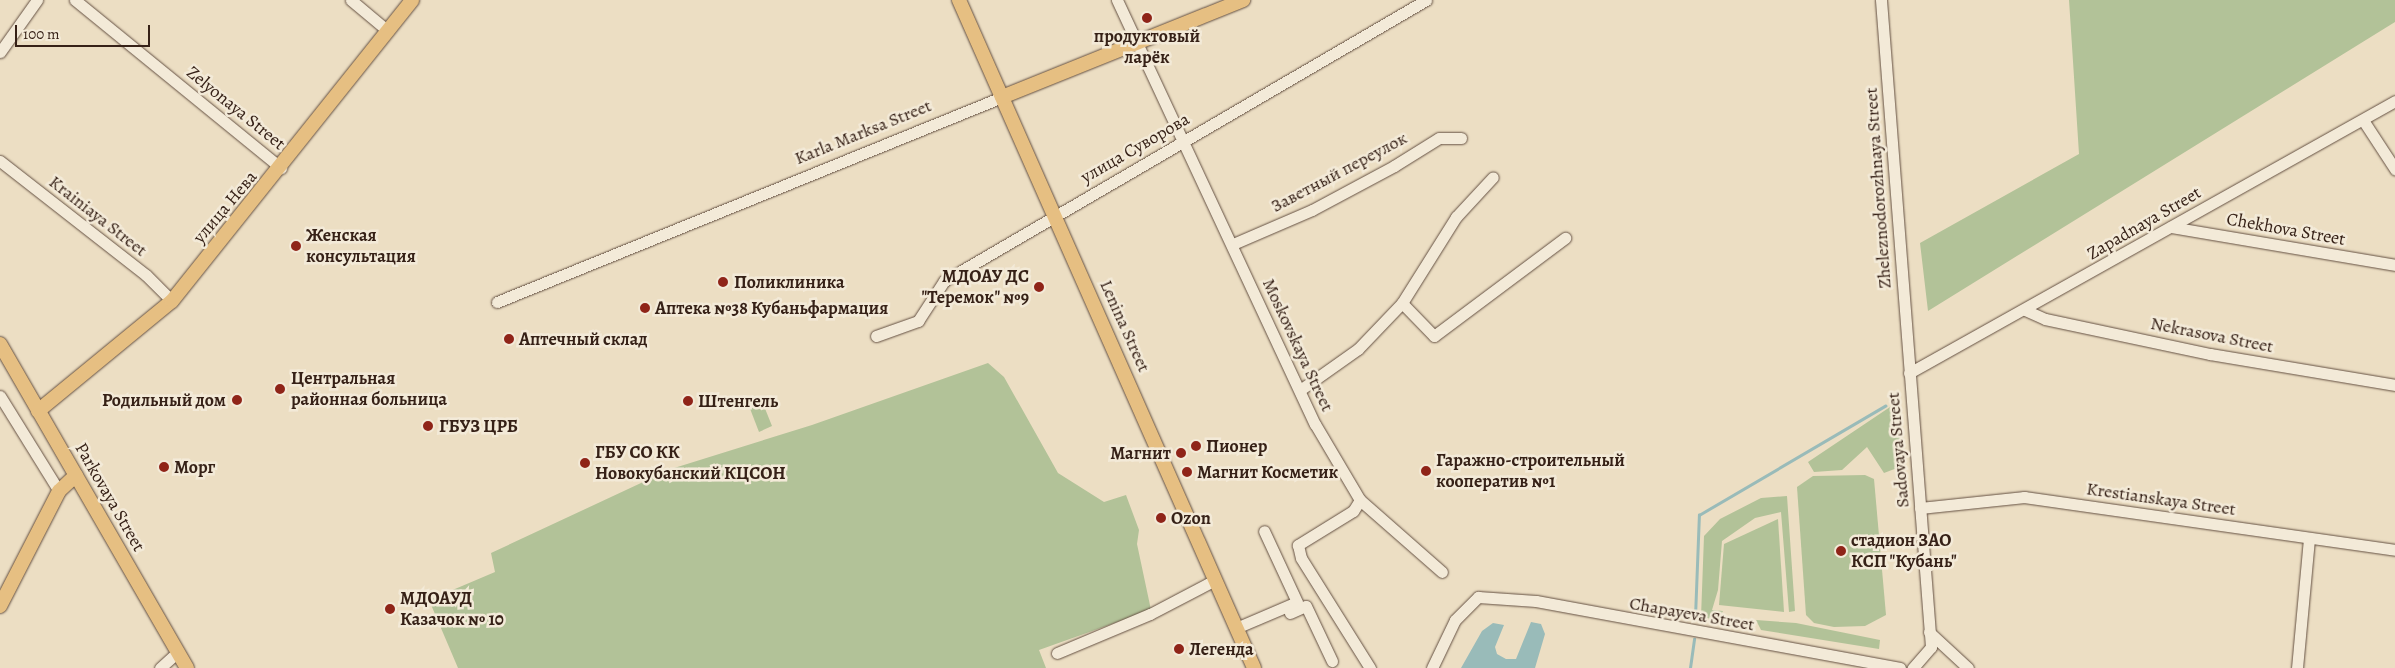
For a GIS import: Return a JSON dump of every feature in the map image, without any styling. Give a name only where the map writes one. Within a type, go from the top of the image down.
[{"type":"main road","name":"улица Нева","points":[[38,411],[172,301],[281,168],[412,0]]},
{"type":"main road","name":"Lenina Street","points":[[959,0],[1056,214],[1254,668]]},
{"type":"main road","name":"Karla Marksa Street","points":[[1002,98],[1138,44],[1234,2]]},
{"type":"main road","name":"Parkovaya Street","points":[[0,344],[187,668]]},
{"type":"main road","points":[[0,606],[59,491],[76,475]]},
{"type":"street","points":[[0,52],[38,0]]},
{"type":"street","name":"Zelyonaya Street","points":[[75,0],[281,168]]},
{"type":"street","points":[[351,0],[388,31]]},
{"type":"street","name":"Moskovskaya Street","points":[[1118,0],[1315,424],[1360,500],[1442,572]]},
{"type":"street","name":"улица Суворова","points":[[876,336],[918,321],[944,281],[1426,0]]},
{"type":"street","name":"Zheleznodorozhnaya Street","points":[[1881,0],[1910,373]]},
{"type":"street","name":"Karla Marksa Street","points":[[497,302],[1002,98]]},
{"type":"street","name":"Zapadnaya Street","points":[[1910,373],[2395,101]]},
{"type":"street","points":[[2363,120],[2395,169]]},
{"type":"street","name":"Заветный переулок","points":[[1233,244],[1320,206],[1394,166],[1439,138],[1461,138]]},
{"type":"street","name":"Krainiaya Street","points":[[0,161],[146,275],[172,301]]},
{"type":"street","points":[[1300,390],[1358,349],[1402,303],[1456,217],[1493,177]]},
{"type":"street","name":"Chekhova Street","points":[[2171,228],[2395,265]]},
{"type":"street","points":[[1402,303],[1434,336],[1565,238]]},
{"type":"street","name":"Nekrasova Street","points":[[2025,310],[2046,319],[2210,354],[2395,385]]},
{"type":"street","name":"Sadovaya Street","points":[[1910,373],[1931,647],[1913,668]]},
{"type":"street","points":[[0,396],[59,491]]},
{"type":"street","name":"Krestianskaya Street","points":[[1920,508],[2024,497],[2309,539],[2335,539],[2395,550]]},
{"type":"street","points":[[1360,500],[1353,511],[1298,544],[1302,558],[1370,668]]},
{"type":"street","points":[[1238,632],[1297,602],[1264,531]]},
{"type":"street","points":[[2297,668],[2309,539]]},
{"type":"street","points":[[1057,653],[1150,614],[1215,580]]},
{"type":"street","name":"Chapayeva Street","points":[[1432,668],[1455,620],[1478,597],[1536,602],[1900,668]]},
{"type":"street","points":[[1238,632],[1306,606],[1332,661]]},
{"type":"street","points":[[1929,632],[1968,668]]},
{"type":"street","points":[[160,668],[178,652]]},
{"type":"green space","points":[[2069,0],[2395,0],[2395,22],[1928,311],[1920,243],[2079,154]]},
{"type":"green space","points":[[988,363],[1004,377],[1058,473],[1104,502],[1126,495],[1139,530],[1137,544],[1151,610],[1039,650],[1046,668],[458,668],[429,600],[495,572],[491,553],[671,469],[812,425]]},
{"type":"green space","points":[[762,401],[772,426],[759,432],[749,406]]},
{"type":"green space","points":[[1899,401],[1905,465],[1884,473],[1867,447],[1842,470],[1814,472],[1808,462]]},
{"type":"green space","name":"стадион ЗАО КСП \"Кубань\"","points":[[1865,475],[1874,479],[1886,615],[1865,626],[1834,627],[1814,623],[1806,615],[1797,487],[1813,476]]},
{"type":"green space","points":[[1787,496],[1795,611],[1789,612],[1781,512],[1755,518],[1722,541],[1718,590],[1712,610],[1723,611],[1718,620],[1701,617],[1704,536],[1720,519],[1761,498]]},
{"type":"green space","points":[[1778,519],[1784,612],[1719,605],[1724,544]]},
{"type":"green space","points":[[1756,620],[1796,623],[1880,640],[1879,649],[1761,630]]},
{"type":"water","points":[[1531,622],[1541,624],[1545,634],[1535,668],[1461,668],[1482,631],[1493,623],[1504,625],[1495,647],[1497,654],[1506,659],[1516,659]]},
{"type":"waterway","points":[[1695,617],[1699,515],[1885,406]]},
{"type":"waterway","points":[[1690,668],[1694,639]]},
{"type":"place","name":"продуктовый ларёк","points":[[1147,18]]},
{"type":"place","name":"Женская консультация","points":[[296,246]]},
{"type":"place","name":"Поликлиника","points":[[723,282]]},
{"type":"place","name":"МДОАУ ДС \"Теремок\" №9","points":[[1039,287]]},
{"type":"place","name":"Аптека №38 Кубаньфармация","points":[[645,308]]},
{"type":"place","name":"Аптечный склад","points":[[509,339]]},
{"type":"place","name":"Центральная районная больница","points":[[280,389]]},
{"type":"place","name":"Родильный дом","points":[[237,400]]},
{"type":"place","name":"Штенгель","points":[[688,401]]},
{"type":"place","name":"ГБУЗ ЦРБ","points":[[428,426]]},
{"type":"place","name":"Пионер","points":[[1196,446]]},
{"type":"place","name":"Магнит","points":[[1181,453]]},
{"type":"place","name":"ГБУ СО КК Новокубанский КЦСОН","points":[[585,463]]},
{"type":"place","name":"Морг","points":[[164,467]]},
{"type":"place","name":"Гаражно-строительный кооператив №1","points":[[1426,471]]},
{"type":"place","name":"Магнит Косметик","points":[[1187,472]]},
{"type":"place","name":"Ozon","points":[[1161,518]]},
{"type":"place","name":"стадион ЗАО КСП \"Кубань\"","points":[[1841,551]]},
{"type":"place","name":"МДОАУД Казачок № 10","points":[[390,609]]},
{"type":"place","name":"Легенда","points":[[1179,649]]}]
